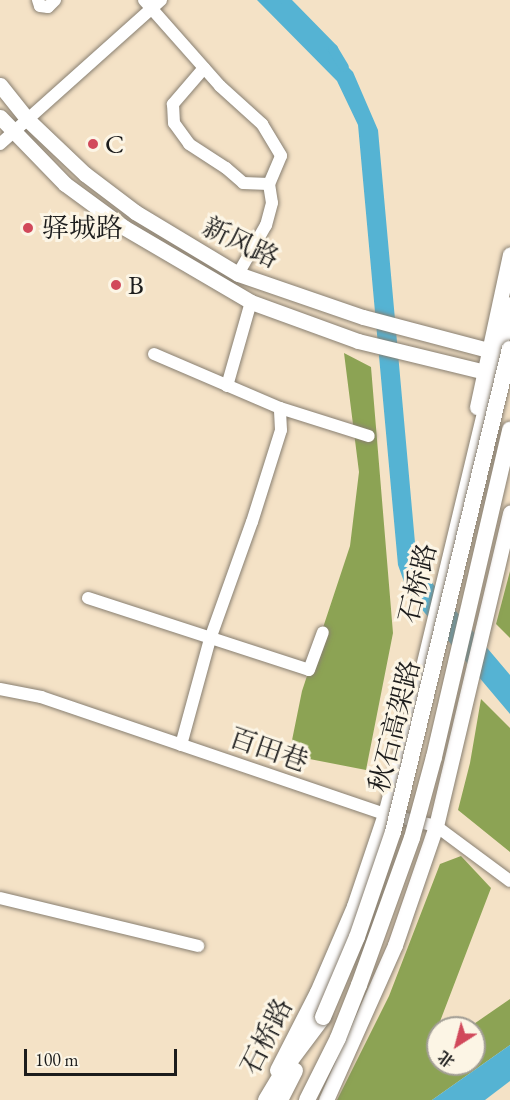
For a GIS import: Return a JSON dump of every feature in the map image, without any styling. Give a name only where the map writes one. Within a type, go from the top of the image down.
[{"type":"highway","name":"秋石高架路","points":[[280,1100],[323,1017],[357,937],[393,832],[501,352]]},
{"type":"highway","name":"秋石高架路","points":[[308,1100],[338,1038],[412,838],[434,757],[510,430]]},
{"type":"highway","points":[[264,1100],[323,1017]]},
{"type":"main road","name":"新风路","points":[[0,85],[28,120],[85,174],[135,212],[238,274],[370,319],[501,352]]},
{"type":"main road","name":"新风路","points":[[0,117],[12,132],[65,184],[125,228],[251,302],[310,325],[372,344],[510,378]]},
{"type":"main road","points":[[501,352],[510,255]]},
{"type":"main road","name":"石桥路","points":[[264,1100],[317,992],[354,906],[385,814],[423,669],[430,624],[488,374],[501,352],[510,304]]},
{"type":"main road","points":[[326,1100],[395,945],[436,826],[510,513]]},
{"type":"street","points":[[38,0],[40,6],[48,7],[55,0]]},
{"type":"street","points":[[0,144],[147,5],[161,0]]},
{"type":"street","points":[[147,5],[204,68],[261,124],[281,156],[269,184],[272,203],[266,225],[238,274]]},
{"type":"street","points":[[204,68],[172,104],[174,123],[189,144],[219,162],[243,183],[269,184]]},
{"type":"street","points":[[227,386],[251,302]]},
{"type":"street","points":[[154,354],[280,408],[369,436]]},
{"type":"street","points":[[181,745],[210,639],[252,522],[280,430],[280,408]]},
{"type":"street","points":[[88,598],[309,670],[323,632]]},
{"type":"street","name":"百田巷","points":[[0,689],[41,697],[385,814],[436,826],[510,880]]},
{"type":"street","points":[[0,898],[198,946]]},
{"type":"green space","points":[[344,353],[371,367],[393,633],[366,770],[289,755],[302,691],[350,546],[359,472]]},
{"type":"green space","points":[[510,571],[510,638],[496,624]]},
{"type":"green space","points":[[481,699],[510,728],[510,852],[458,810],[470,763]]},
{"type":"green space","points":[[461,856],[491,888],[442,1016],[426,1016],[426,1076],[466,1076],[432,1100],[337,1100],[389,996],[440,864]]},
{"type":"green space","points":[[510,999],[510,1045],[486,1062],[485,1016]]},
{"type":"water","points":[[257,0],[281,0],[353,72],[378,130],[417,565],[510,675],[510,714],[408,593],[398,565],[358,125],[337,81]]},
{"type":"water","points":[[510,1045],[510,1081],[485,1100],[432,1100],[466,1076],[486,1076],[486,1062]]},
{"type":"waterway","points":[[285,0],[333,49],[344,67]]},
{"type":"place","name":"C","points":[[93,144]]},
{"type":"place","name":"驿城路","points":[[28,228]]},
{"type":"place","name":"B","points":[[116,285]]}]
